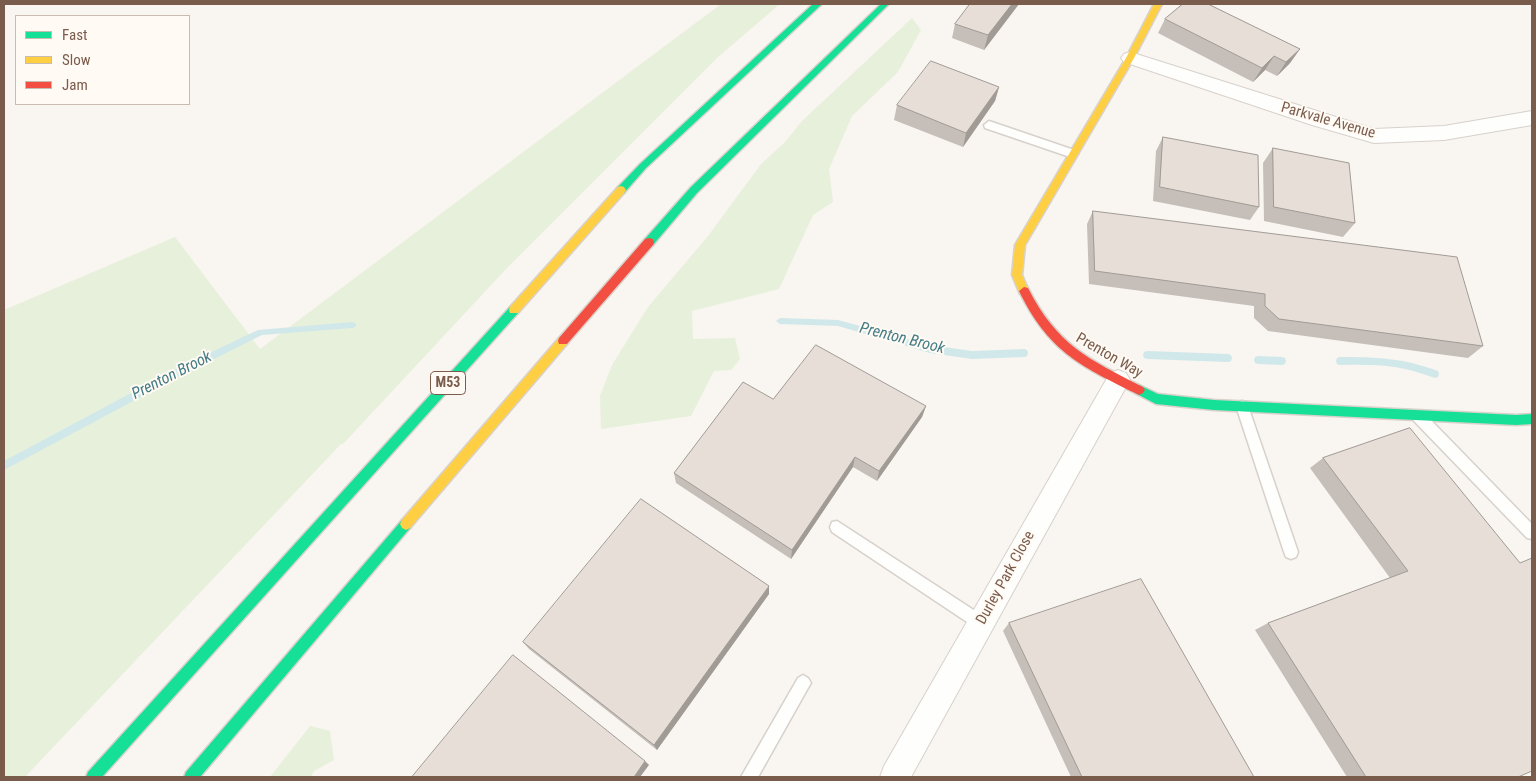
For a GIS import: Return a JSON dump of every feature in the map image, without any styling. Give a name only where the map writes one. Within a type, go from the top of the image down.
[{"type":"main road","name":"M53","points":[[93,777],[643,166],[818,4]]},
{"type":"main road","points":[[191,777],[471,447],[694,190],[885,4]]},
{"type":"main road","name":"Prenton Way","points":[[1154,5],[1130,58],[1020,245],[1017,275],[1033,312],[1057,342],[1089,365],[1156,399],[1242,406],[1532,419]]},
{"type":"street","name":"Parkvale Avenue","points":[[1130,58],[1319,120],[1374,136],[1444,133],[1532,118]]},
{"type":"street","name":"Durley Park Close","points":[[895,777],[1118,380]]},
{"type":"lane","points":[[989,125],[1073,154]]},
{"type":"lane","points":[[1242,406],[1291,552]]},
{"type":"lane","points":[[1417,415],[1532,533]]},
{"type":"lane","points":[[838,527],[981,623]]},
{"type":"lane","points":[[749,777],[803,683]]},
{"type":"green space","points":[[721,4],[780,4],[718,57],[507,268],[343,444],[25,777],[4,777],[4,310],[175,237],[260,349]]},
{"type":"green space","points":[[912,18],[921,30],[898,72],[852,116],[829,169],[833,202],[813,215],[779,289],[692,311],[693,339],[735,338],[740,359],[731,370],[714,371],[691,416],[601,429],[600,396],[612,365],[648,307],[708,236],[761,164],[785,142],[802,121]]},
{"type":"green space","points":[[310,726],[330,731],[334,760],[314,771],[311,777],[270,777]]},
{"type":"building","points":[[970,4],[1012,4],[988,35],[955,24]]},
{"type":"building","points":[[1183,4],[1208,4],[1300,49],[1286,62],[1274,56],[1262,68],[1165,19]]},
{"type":"building","points":[[931,61],[999,87],[966,133],[897,105]]},
{"type":"building","points":[[1163,137],[1258,155],[1259,207],[1160,187]]},
{"type":"building","points":[[1273,148],[1349,163],[1355,223],[1274,207]]},
{"type":"building","points":[[1093,211],[1457,257],[1483,346],[1279,319],[1265,306],[1265,294],[1095,271]]},
{"type":"building","points":[[816,345],[926,406],[879,471],[855,457],[792,550],[674,473],[743,382],[773,399]]},
{"type":"building","points":[[1410,428],[1520,563],[1532,558],[1532,771],[1518,777],[1366,777],[1268,623],[1408,571],[1323,458]]},
{"type":"building","points":[[641,499],[769,586],[654,745],[523,642]]},
{"type":"building","points":[[1141,579],[1254,777],[1082,777],[1009,623]]},
{"type":"building","points":[[513,655],[645,761],[634,777],[412,777]]},
{"type":"waterway","name":"Prenton Brook","points":[[780,321],[838,323],[930,349],[972,355],[1024,353]]},
{"type":"waterway","name":"Prenton Brook","points":[[4,466],[179,372],[261,332],[352,325]]},
{"type":"waterway","name":"Prenton Brook","points":[[1147,355],[1228,358]]},
{"type":"waterway","name":"Prenton Brook","points":[[1258,360],[1282,361]]},
{"type":"waterway","name":"Prenton Brook","points":[[1340,361],[1399,363],[1435,374]]},
{"type":"traffic: fast","points":[[621,190],[643,166],[818,4]]},
{"type":"traffic: fast","points":[[649,242],[694,190],[885,4]]},
{"type":"traffic: fast","points":[[93,777],[514,310]]},
{"type":"traffic: fast","points":[[1139,390],[1156,399],[1214,405],[1516,420],[1532,419]]},
{"type":"traffic: fast","points":[[191,777],[406,524]]},
{"type":"traffic: slow","points":[[1024,291],[1017,275],[1020,245],[1130,58],[1158,4]]},
{"type":"traffic: slow","points":[[514,310],[621,190]]},
{"type":"traffic: slow","points":[[406,524],[563,341]]},
{"type":"traffic: jam","points":[[563,341],[649,242]]},
{"type":"traffic: jam","points":[[1024,291],[1034,310],[1057,340],[1087,362],[1139,390]]}]
